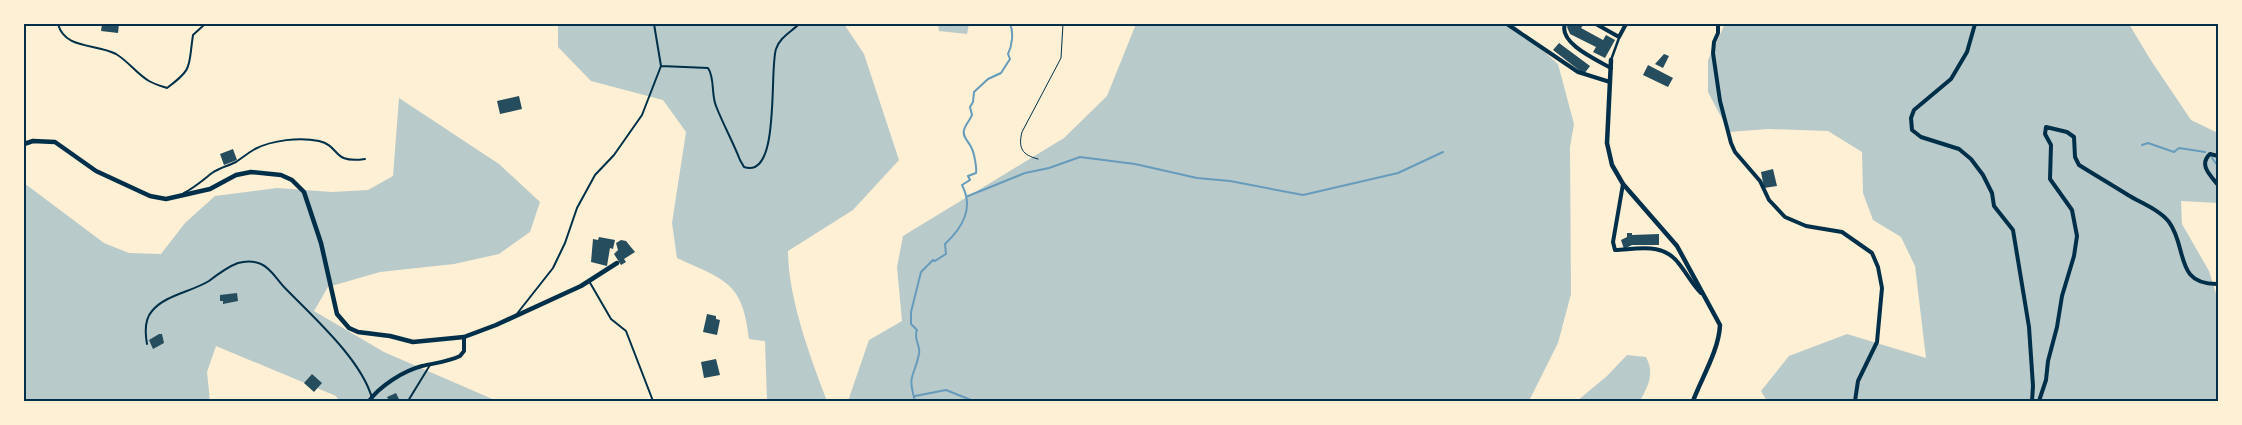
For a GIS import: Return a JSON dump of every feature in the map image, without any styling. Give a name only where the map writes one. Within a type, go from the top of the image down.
[{"type":"street","points":[[1507,24],[1578,72],[1610,82]]},
{"type":"street","points":[[1565,24],[1563,30],[1573,44],[1591,58],[1610,68]]},
{"type":"street","points":[[1596,24],[1619,37]]},
{"type":"street","points":[[1626,24],[1619,37],[1610,68],[1607,143],[1612,165],[1623,184],[1677,246],[1717,317],[1719,332],[1693,401]]},
{"type":"street","points":[[1718,24],[1713,47],[1720,101],[1731,143],[1738,157],[1757,177],[1769,200],[1785,217],[1806,226],[1842,232],[1872,253],[1878,267],[1882,288],[1877,342],[1858,381],[1855,401]]},
{"type":"street","points":[[1975,24],[1967,52],[1951,79],[1914,110],[1910,118],[1912,130],[1921,137],[1959,149],[1971,159],[1983,175],[1992,193],[1994,206],[2013,230],[2029,327],[2033,386],[2032,401]]},
{"type":"street","points":[[2039,401],[2046,380],[2048,361],[2057,327],[2062,296],[2074,256],[2076,236],[2072,210],[2050,179],[2051,145],[2045,134],[2046,127],[2067,132],[2074,137],[2075,156],[2079,165],[2163,216],[2174,232],[2184,265],[2189,274],[2198,281],[2218,284]]},
{"type":"street","points":[[24,144],[44,140],[55,142],[96,171],[150,196],[166,199],[210,189],[236,175],[251,172],[266,172],[286,177],[304,192],[321,244],[337,314],[349,328],[358,332],[390,336],[413,342],[464,337],[496,325],[589,281],[617,263]]},
{"type":"street","points":[[2218,156],[2210,154],[2205,159],[2207,172],[2218,185]]},
{"type":"street","points":[[1623,184],[1613,242],[1615,250],[1652,248],[1666,251],[1679,262],[1696,288],[1705,296]]},
{"type":"street","points":[[371,400],[403,375],[460,356],[464,351],[464,337]]},
{"type":"lane","points":[[58,24],[64,35],[71,42],[97,47],[116,55],[149,81],[167,88],[186,74],[191,61],[192,35],[205,24]]},
{"type":"lane","points":[[516,315],[553,268],[565,243],[577,208],[595,175],[614,155],[638,124],[654,90],[661,66],[654,24]]},
{"type":"lane","points":[[661,66],[708,68],[716,106],[744,168],[752,170],[762,163],[767,151],[771,126],[774,54],[780,41],[799,24]]},
{"type":"lane","points":[[177,197],[220,168],[244,157],[254,149],[272,143],[294,140],[318,141],[330,146],[341,158],[352,160],[365,159]]},
{"type":"lane","points":[[147,344],[146,326],[152,310],[238,263],[250,262],[261,264],[310,312],[342,350],[363,376],[371,400]]},
{"type":"lane","points":[[589,281],[610,319],[626,331],[653,401]]},
{"type":"lane","points":[[408,401],[430,365]]},
{"type":"path","points":[[1038,159],[1028,157],[1022,152],[1020,142],[1022,132],[1061,58],[1063,24]]},
{"type":"shaded area","points":[[558,24],[844,24],[864,54],[899,160],[853,210],[788,251],[792,288],[801,327],[827,401],[767,401],[765,341],[749,339],[742,305],[736,294],[729,285],[719,278],[677,258],[672,223],[686,132],[663,100],[591,81],[558,47]]},
{"type":"shaded area","points":[[938,24],[969,24],[967,34],[939,31]]},
{"type":"shaded area","points":[[1136,24],[1513,24],[1558,64],[1574,124],[1570,147],[1571,294],[1558,343],[1529,401],[848,401],[869,340],[902,321],[897,267],[903,236],[1064,138],[1107,96]]},
{"type":"shaded area","points":[[1725,24],[2129,24],[2191,120],[2218,133],[2218,203],[2181,201],[2182,224],[2209,271],[2218,300],[2218,401],[1767,401],[1761,391],[1789,356],[1847,334],[1926,358],[1915,266],[1901,237],[1873,220],[1863,193],[1862,152],[1828,131],[1768,129],[1729,132],[1708,92],[1708,60]]},
{"type":"shaded area","points":[[399,98],[499,164],[540,202],[530,232],[499,254],[454,264],[380,272],[328,287],[314,311],[384,352],[497,401],[339,401],[336,396],[216,346],[207,372],[210,401],[24,401],[24,183],[104,243],[129,253],[161,254],[185,223],[215,196],[277,188],[332,192],[368,190],[393,176]]},
{"type":"shaded area","points":[[1627,355],[1646,357],[1649,363],[1649,380],[1640,401],[1577,401],[1607,376]]},
{"type":"building","points":[[102,24],[119,24],[118,33],[101,31]]},
{"type":"building","points":[[1569,24],[1584,24],[1581,28],[1603,40],[1606,35],[1615,40],[1605,58],[1593,52],[1596,47],[1570,34],[1567,27]]},
{"type":"building","points":[[1559,43],[1590,66],[1584,74],[1553,50]]},
{"type":"building","points":[[1664,54],[1669,56],[1663,68],[1655,64]]},
{"type":"building","points":[[1648,65],[1673,78],[1668,87],[1643,75]]},
{"type":"building","points":[[519,96],[522,109],[500,114],[497,101]]},
{"type":"building","points":[[233,149],[237,160],[224,165],[220,154]]},
{"type":"building","points":[[1773,169],[1777,186],[1764,188],[1761,172]]},
{"type":"building","points":[[1627,233],[1632,233],[1632,235],[1659,234],[1659,245],[1632,245],[1624,249],[1621,240],[1627,237]]},
{"type":"building","points":[[599,237],[615,240],[613,249],[610,248],[607,266],[591,262],[593,239],[598,240]]},
{"type":"building","points":[[621,240],[626,241],[635,252],[624,259],[626,262],[621,265],[614,254],[618,250],[616,243]]},
{"type":"building","points":[[237,293],[238,301],[223,304],[223,301],[220,301],[220,295]]},
{"type":"building","points":[[707,314],[716,316],[716,319],[720,320],[717,335],[703,332]]},
{"type":"building","points":[[162,334],[164,343],[153,349],[149,340]]},
{"type":"building","points":[[716,359],[720,375],[704,378],[701,362]]},
{"type":"building","points":[[312,374],[322,383],[314,392],[304,383]]},
{"type":"building","points":[[396,393],[399,399],[389,401],[387,397]]},
{"type":"waterway","points":[[915,401],[911,380],[919,351],[916,336],[917,330],[911,324],[911,312],[921,272],[933,260],[935,261],[946,254],[945,244],[957,231],[965,217],[967,202],[962,185],[970,180],[968,176],[976,173],[976,171],[973,151],[964,135],[964,130],[972,115],[970,107],[973,102],[974,92],[988,79],[1001,73],[1010,59],[1008,54],[1012,35],[1010,24]]},
{"type":"waterway","points":[[2142,145],[2148,143],[2174,152],[2179,148],[2205,152]]},
{"type":"waterway","points":[[968,196],[1025,173],[1049,168],[1080,157],[1135,164],[1197,178],[1230,181],[1303,195],[1398,173],[1443,152]]},
{"type":"waterway","points":[[2212,158],[2218,166]]},
{"type":"waterway","points":[[915,396],[946,390],[971,400],[979,401]]}]
